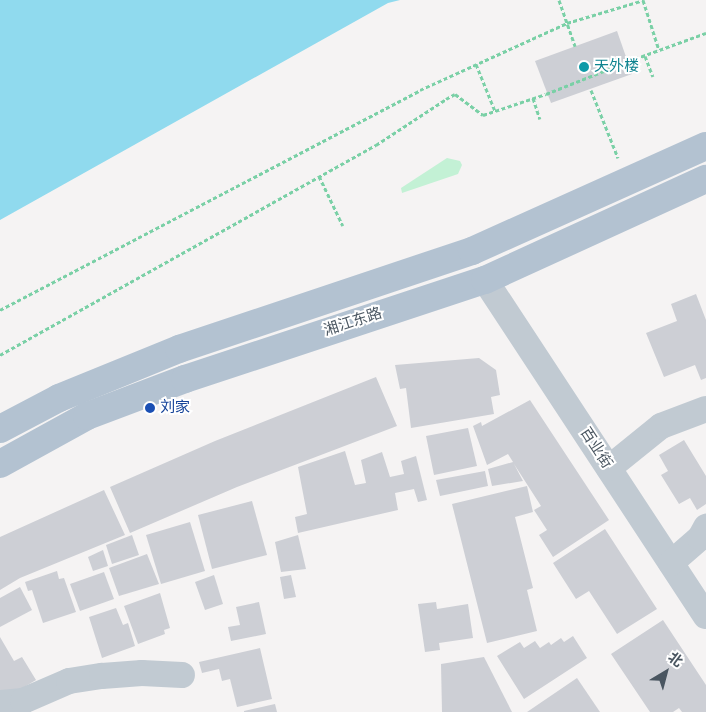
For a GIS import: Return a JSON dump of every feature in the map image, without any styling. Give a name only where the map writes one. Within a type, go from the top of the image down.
[{"type":"main road","name":"湘江东路","points":[[0,429],[59,398],[179,349],[472,252],[706,146]]},
{"type":"main road","name":"湘江东路","points":[[0,464],[87,416],[168,385],[485,280],[706,179]]},
{"type":"street","name":"百业街","points":[[485,280],[706,616]]},
{"type":"street","points":[[609,468],[661,426],[706,409]]},
{"type":"street","points":[[671,563],[700,538],[706,527]]},
{"type":"street","points":[[0,703],[23,701],[69,682],[94,678],[142,672],[182,675]]},
{"type":"path","points":[[559,0],[575,46]]},
{"type":"path","points":[[0,310],[420,90],[567,23],[643,0],[659,50]]},
{"type":"path","points":[[0,355],[319,176],[455,94],[483,115],[546,94],[706,33]]},
{"type":"path","points":[[645,56],[653,77]]},
{"type":"path","points":[[476,64],[495,111]]},
{"type":"path","points":[[591,90],[618,158]]},
{"type":"path","points":[[533,98],[540,118]]},
{"type":"path","points":[[319,176],[343,226]]},
{"type":"green space","points":[[447,158],[460,161],[462,165],[458,174],[402,193],[401,188]]},
{"type":"water","points":[[0,0],[400,0],[388,3],[0,220]]},
{"type":"building","name":"天外楼","points":[[617,31],[632,74],[551,103],[535,61]]},
{"type":"building","points":[[696,294],[706,320],[706,378],[701,380],[695,365],[664,377],[646,333],[677,321],[671,304]]},
{"type":"building","points":[[479,358],[496,370],[500,395],[491,397],[494,414],[411,428],[406,388],[400,389],[395,365]]},
{"type":"building","points":[[376,377],[397,426],[237,487],[130,533],[110,487],[215,441]]},
{"type":"building","points":[[530,400],[609,520],[553,557],[539,535],[547,530],[534,510],[541,506],[514,464],[523,481],[492,486],[488,469],[513,462],[508,454],[487,465],[473,426],[481,422],[482,426]]},
{"type":"building","points":[[468,428],[477,466],[434,475],[426,436]]},
{"type":"building","points":[[684,440],[706,476],[706,504],[697,510],[690,498],[679,504],[661,475],[668,471],[659,455]]},
{"type":"building","points":[[345,451],[355,485],[366,483],[361,460],[382,452],[390,477],[404,474],[401,461],[416,456],[427,500],[418,502],[414,489],[395,493],[398,510],[298,533],[295,517],[307,514],[298,467]]},
{"type":"building","points":[[485,471],[488,486],[440,496],[436,480]]},
{"type":"building","points":[[527,486],[533,512],[515,517],[533,588],[527,590],[537,631],[487,643],[452,504]]},
{"type":"building","points":[[104,490],[125,535],[20,578],[0,590],[0,537]]},
{"type":"building","points":[[252,501],[267,555],[212,569],[198,515]]},
{"type":"building","points":[[190,522],[205,571],[161,584],[146,535]]},
{"type":"building","points":[[605,529],[657,609],[617,634],[589,591],[576,599],[553,563]]},
{"type":"building","points":[[132,535],[139,555],[112,564],[106,545]]},
{"type":"building","points":[[298,535],[306,569],[281,572],[275,542]]},
{"type":"building","points":[[103,550],[108,566],[93,571],[88,557]]},
{"type":"building","points":[[147,554],[159,584],[119,596],[109,568]]},
{"type":"building","points":[[57,571],[59,579],[64,578],[76,612],[43,623],[32,590],[28,591],[25,582]]},
{"type":"building","points":[[104,572],[114,599],[80,611],[70,584]]},
{"type":"building","points":[[214,575],[223,604],[205,610],[195,582]]},
{"type":"building","points":[[291,575],[296,597],[284,599],[280,577]]},
{"type":"building","points":[[20,587],[32,610],[0,627],[0,598]]},
{"type":"building","points":[[160,593],[170,628],[164,630],[165,634],[138,644],[124,606]]},
{"type":"building","points":[[259,602],[266,634],[231,641],[228,627],[240,625],[236,607]]},
{"type":"building","points":[[436,602],[437,609],[468,604],[473,638],[439,643],[440,650],[425,652],[418,604]]},
{"type":"building","points":[[116,608],[123,625],[128,623],[135,646],[102,658],[89,617]]},
{"type":"building","points":[[663,620],[706,685],[706,712],[682,712],[679,708],[673,712],[650,712],[611,654]]},
{"type":"building","points":[[573,636],[587,658],[524,699],[497,656],[520,642],[524,648],[535,641],[540,648],[549,642],[551,645],[561,638],[564,642]]},
{"type":"building","points":[[0,637],[14,661],[22,657],[36,680],[4,699],[0,691]]},
{"type":"building","points":[[260,648],[272,699],[237,707],[230,679],[222,681],[219,669],[202,673],[199,662]]},
{"type":"building","points":[[484,657],[512,712],[442,712],[441,664]]},
{"type":"building","points":[[577,678],[600,712],[527,712]]},
{"type":"building","points":[[275,704],[277,712],[244,712],[244,711]]},
{"type":"place","name":"天外楼","points":[[584,67]]},
{"type":"place","name":"刘家","points":[[150,408]]}]
